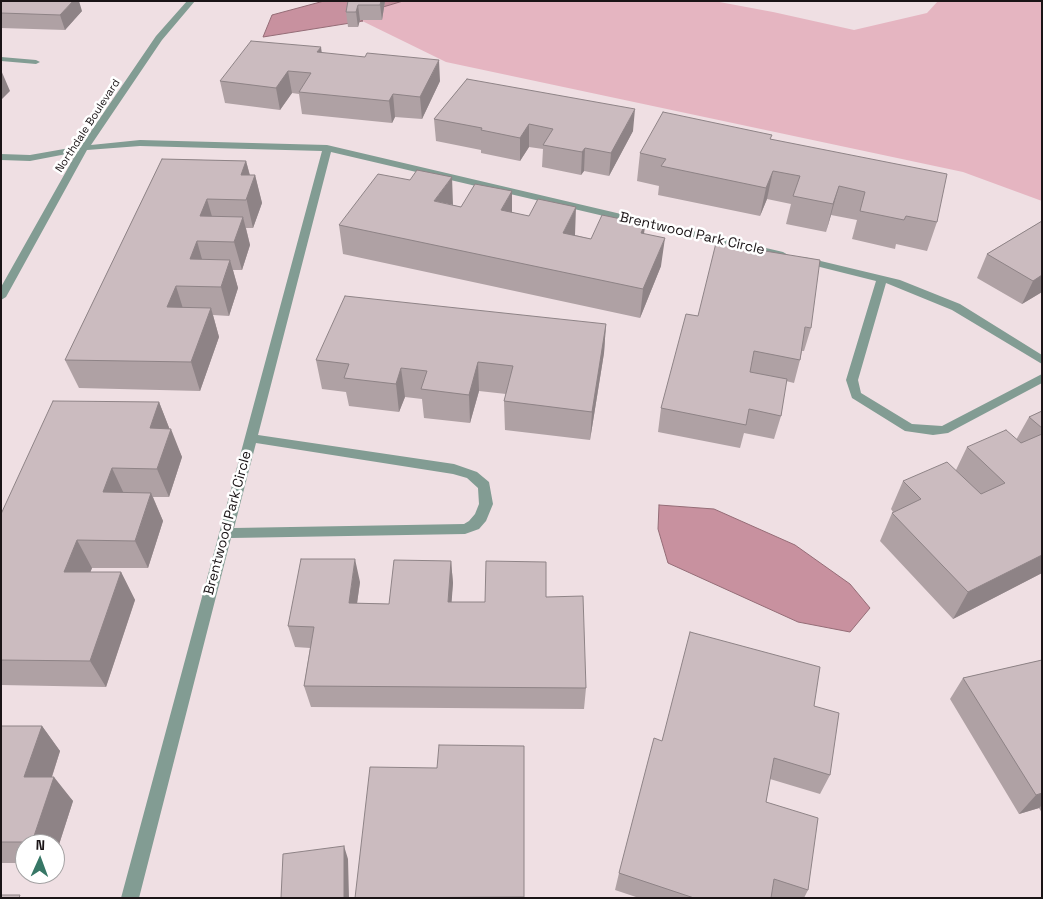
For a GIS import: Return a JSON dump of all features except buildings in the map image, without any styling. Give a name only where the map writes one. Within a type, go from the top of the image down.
[{"type":"street","name":"Northdale Boulevard","points":[[1,297],[84,148],[159,38],[191,1]]},
{"type":"street","points":[[1,59],[36,62]]},
{"type":"street","name":"Brentwood Park Circle","points":[[1,157],[30,158],[84,148],[140,143],[327,148],[896,282],[956,307],[1042,360]]},
{"type":"street","name":"Brentwood Park Circle","points":[[130,898],[327,148]]},
{"type":"street","points":[[882,278],[852,380],[856,395],[886,414],[914,430],[944,430],[1042,378]]},
{"type":"street","points":[[226,533],[465,528],[474,525],[481,517],[486,504],[484,486],[472,475],[454,469],[250,438]]},
{"type":"shaded area","points":[[324,1],[403,1],[353,16],[363,21],[263,37],[272,15]]},
{"type":"shaded area","points":[[403,1],[714,1],[854,30],[927,13],[938,1],[1042,1],[1042,201],[963,172],[446,62],[352,16]]},
{"type":"shaded area","points":[[659,505],[714,509],[795,545],[850,584],[870,608],[850,632],[798,622],[668,563],[658,529]]}]
